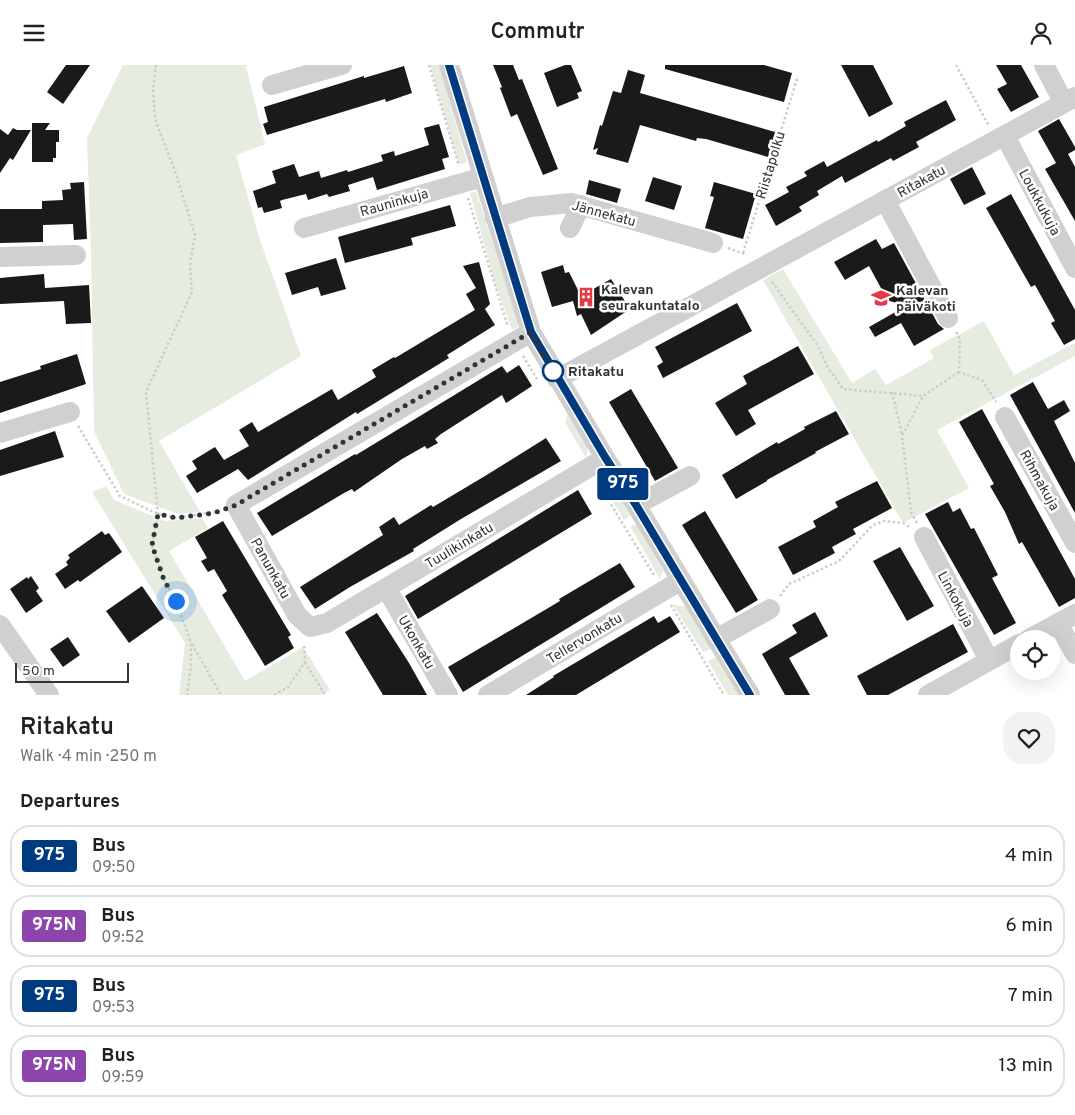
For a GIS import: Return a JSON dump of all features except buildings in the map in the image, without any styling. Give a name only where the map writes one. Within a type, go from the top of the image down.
[{"type":"street","points":[[272,85],[342,65]]},
{"type":"street","points":[[449,65],[531,332],[557,379],[636,505],[750,695]]},
{"type":"street","points":[[1044,65],[1070,100]]},
{"type":"street","name":"Ritakatu","points":[[557,379],[765,271],[885,201],[1070,100]]},
{"type":"street","name":"Loukkukuja","points":[[1001,138],[1075,268]]},
{"type":"street","name":"Rauninkuja","points":[[304,228],[483,177]]},
{"type":"street","points":[[885,201],[948,318]]},
{"type":"street","name":"Jännekatu","points":[[495,218],[530,207],[572,203],[713,243]]},
{"type":"street","points":[[570,228],[581,205]]},
{"type":"street","points":[[0,257],[76,255]]},
{"type":"street","points":[[236,505],[531,332]]},
{"type":"street","points":[[0,433],[70,412]]},
{"type":"street","name":"Rihmakuja","points":[[1005,417],[1075,543]]},
{"type":"street","name":"Tuulikinkatu","points":[[310,627],[327,623],[605,457]]},
{"type":"street","points":[[636,505],[690,475]]},
{"type":"street","name":"Panunkatu","points":[[236,505],[297,615],[310,627]]},
{"type":"street","name":"Linkokuja","points":[[924,537],[989,661]]},
{"type":"street","name":"Tellervonkatu","points":[[488,695],[680,581]]},
{"type":"street","name":"Ukonkatu","points":[[386,588],[448,695]]},
{"type":"street","points":[[716,639],[770,609]]},
{"type":"street","points":[[1046,630],[1067,619],[1075,654]]},
{"type":"street","points":[[0,625],[48,695]]},
{"type":"street","points":[[928,695],[1010,649]]},
{"type":"path","points":[[156,65],[153,90],[155,119],[175,171],[195,235],[190,265],[192,292],[146,392],[158,514],[152,545],[164,580],[176,601],[191,643],[221,695]]},
{"type":"path","points":[[956,65],[1001,138]]},
{"type":"path","name":"Riistapolku","points":[[743,253],[798,76]]},
{"type":"path","points":[[713,243],[743,253],[765,271],[818,346],[828,368],[843,389],[923,396]]},
{"type":"path","points":[[948,318],[960,339],[959,372]]},
{"type":"path","points":[[902,436],[923,396],[959,372]]},
{"type":"path","points":[[959,372],[982,380],[1005,417]]},
{"type":"path","points":[[892,392],[902,436],[911,511],[924,537]]},
{"type":"path","points":[[70,412],[120,496],[158,514],[176,518],[214,513],[236,505]]},
{"type":"path","points":[[770,609],[789,584],[838,561],[873,525],[884,521],[903,523],[924,537]]},
{"type":"path","points":[[310,627],[304,640],[305,662],[325,695]]},
{"type":"path","points":[[187,695],[191,665],[191,643]]},
{"type":"path","points":[[274,695],[288,687],[305,662]]},
{"type":"shaded area","points":[[123,65],[247,65],[265,144],[236,155],[259,237],[301,356],[159,441],[200,512],[178,514],[124,494],[94,431],[87,138]]},
{"type":"shaded area","points":[[430,65],[439,65],[467,163],[459,164]]},
{"type":"shaded area","points":[[476,191],[520,326],[512,330],[494,279],[470,193]]},
{"type":"shaded area","points":[[783,269],[852,383],[875,369],[886,385],[934,358],[930,350],[984,321],[1014,375],[1075,343],[1075,356],[937,430],[969,488],[903,523],[763,280]]},
{"type":"shaded area","points":[[568,414],[588,446],[586,458],[565,423]]},
{"type":"shaded area","points":[[603,470],[630,516],[624,520],[597,475]]},
{"type":"shaded area","points":[[106,486],[114,500],[165,521],[202,518],[208,528],[169,551],[245,681],[303,647],[330,690],[321,695],[179,695],[185,643],[92,492]]},
{"type":"shaded area","points":[[637,525],[663,571],[660,579],[630,526]]},
{"type":"shaded area","points":[[673,605],[685,606],[711,649],[703,652]]},
{"type":"shaded area","points":[[715,657],[738,695],[728,695],[708,661]]},
{"type":"bus line","name":"975","points":[[449,65],[531,332],[557,379],[636,505],[750,695]]},
{"type":"place","name":"Kalevan seurakuntatalo","points":[[586,297]]},
{"type":"place","name":"Kalevan päiväkoti","points":[[881,298]]},
{"type":"place","name":"Ritakatu","points":[[553,371]]},
{"type":"route","points":[[176,601],[164,580],[152,545],[158,514],[176,518],[214,513],[236,505],[531,332],[557,379],[553,371]]}]
